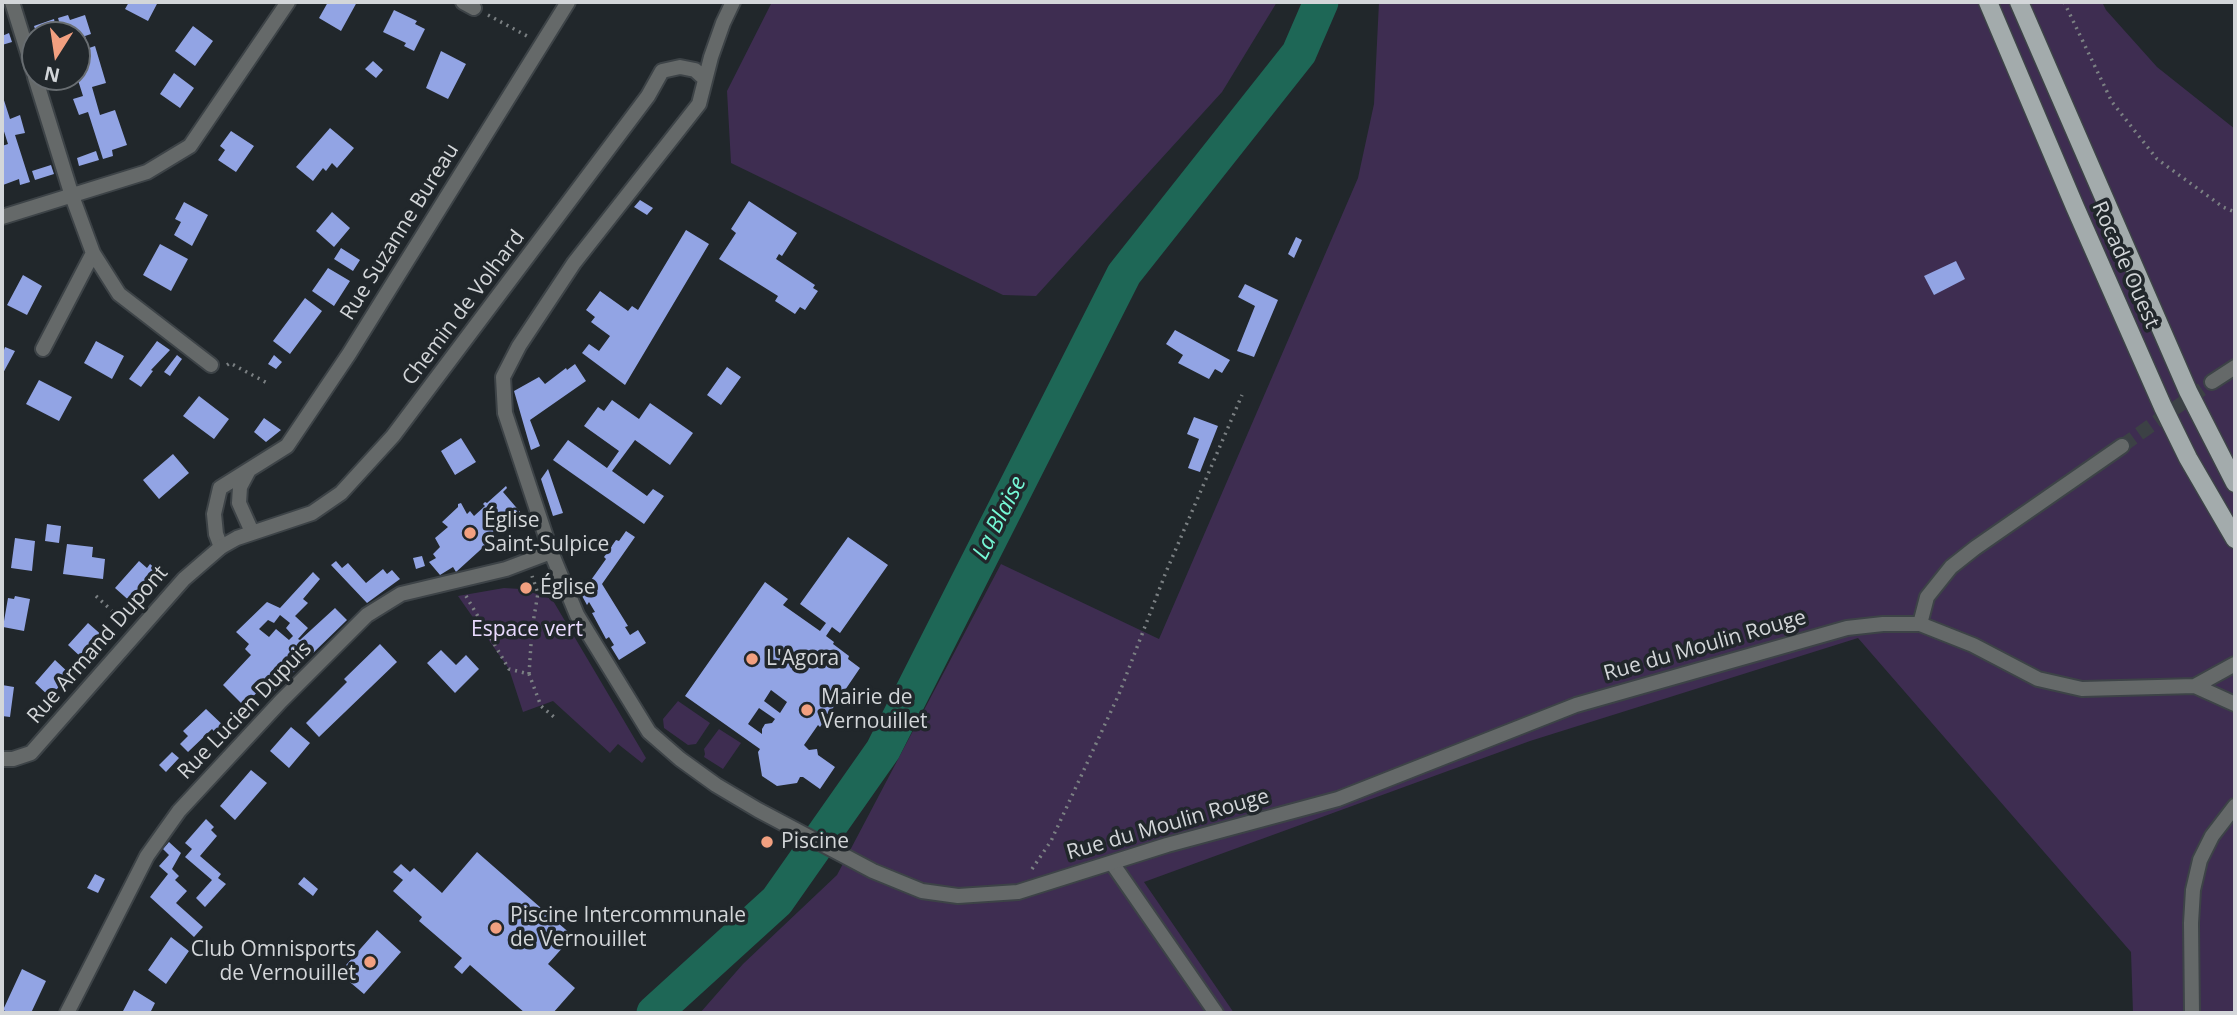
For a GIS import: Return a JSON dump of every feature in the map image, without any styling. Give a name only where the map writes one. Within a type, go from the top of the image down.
[{"type":"main road","name":"Rocade Ouest","points":[[1988,2],[2163,407],[2188,458],[2235,539]]},
{"type":"main road","name":"Rocade Ouest","points":[[2019,2],[2188,391],[2235,483]]},
{"type":"street","points":[[2,3],[10,2],[21,35]]},
{"type":"street","points":[[2,217],[147,172],[190,146],[288,2]]},
{"type":"street","name":"Rue Suzanne Bureau","points":[[220,547],[214,514],[220,488],[287,446],[349,354],[568,2]]},
{"type":"street","points":[[551,552],[505,413],[503,377],[519,346],[574,263],[699,104],[723,23],[733,2]]},
{"type":"street","name":"Chemin de Volhard","points":[[220,547],[252,532],[312,513],[341,493],[393,436],[648,96],[662,71],[680,67],[695,70],[705,79]]},
{"type":"street","points":[[40,91],[93,253],[119,294],[211,365]]},
{"type":"street","points":[[43,349],[93,253]]},
{"type":"street","points":[[2212,382],[2235,368]]},
{"type":"street","points":[[1920,624],[1927,597],[1951,566],[2122,446]]},
{"type":"street","points":[[250,469],[240,488],[239,503],[252,532]]},
{"type":"street","name":"Rue Armand Dupont","points":[[2,760],[31,753],[184,579],[220,547]]},
{"type":"street","name":"Rue Lucien Dupuis","points":[[66,1013],[147,856],[179,811],[281,701],[367,615],[401,594],[506,569],[551,552]]},
{"type":"street","name":"Rue du Moulin Rouge","points":[[551,552],[577,615],[649,732],[680,759],[716,785],[873,871],[922,891],[958,897],[1018,892],[1167,845],[1338,799],[1576,705],[1847,628],[1920,624],[1973,645],[2038,679],[2082,689],[2194,686],[2235,704]]},
{"type":"street","name":"Rue du Moulin Rouge","points":[[2194,686],[2235,664]]},
{"type":"street","points":[[2192,1013],[2193,890],[2200,860],[2212,836],[2235,806]]},
{"type":"street","points":[[1112,863],[1216,1013]]},
{"type":"path","points":[[2064,2],[2112,102],[2157,159],[2223,207],[2235,212]]},
{"type":"path","points":[[469,5],[541,44]]},
{"type":"path","points":[[211,365],[218,371],[230,363],[269,384]]},
{"type":"path","points":[[1018,892],[1051,841],[1080,782],[1242,394]]},
{"type":"path","points":[[526,561],[538,593],[529,674],[541,706],[554,717]]},
{"type":"path","points":[[458,582],[509,669],[529,674]]},
{"type":"path","points":[[96,596],[136,633]]},
{"type":"green space","points":[[772,2],[1277,2],[1222,92],[1036,296],[1003,295],[731,163],[727,91]]},
{"type":"green space","points":[[1379,2],[2102,2],[2106,10],[2157,67],[2235,129],[2235,1013],[2133,1013],[2131,952],[1858,638],[1530,741],[1144,882],[1234,1013],[700,1013],[743,964],[837,875],[1001,564],[1159,639],[1358,178],[1374,104]]},
{"type":"green space","name":"Espace vert","points":[[504,588],[521,589],[552,599],[646,758],[642,763],[618,744],[610,753],[553,701],[523,712],[509,669],[458,596]]},
{"type":"green space","points":[[678,701],[710,723],[696,744],[688,745],[664,728],[663,719]]},
{"type":"green space","points":[[719,729],[741,743],[723,769],[704,757],[704,749]]},
{"type":"building","points":[[129,2],[158,2],[148,21],[125,9]]},
{"type":"building","points":[[328,2],[357,2],[341,31],[319,18]]},
{"type":"building","points":[[394,10],[417,21],[415,24],[425,29],[414,51],[404,46],[406,43],[383,32]]},
{"type":"building","points":[[68,15],[70,20],[85,15],[87,21],[59,21],[58,18]]},
{"type":"building","points":[[193,26],[213,41],[195,66],[175,51]]},
{"type":"building","points":[[9,33],[12,42],[2,45],[2,36]]},
{"type":"building","points":[[95,46],[106,83],[92,87],[100,115],[115,110],[127,145],[112,150],[113,156],[103,159],[88,112],[79,115],[73,99],[83,96],[81,91],[91,91],[91,47]]},
{"type":"building","points":[[441,51],[466,64],[448,99],[426,88]]},
{"type":"building","points":[[373,61],[383,70],[376,78],[365,69]]},
{"type":"building","points":[[174,73],[194,88],[180,108],[160,94]]},
{"type":"building","points":[[2,94],[10,119],[20,115],[25,133],[15,135],[30,182],[20,185],[19,179],[3,185],[2,180],[2,146],[8,144],[2,125]]},
{"type":"building","points":[[330,128],[354,148],[337,168],[332,163],[326,171],[323,168],[313,181],[296,167]]},
{"type":"building","points":[[231,131],[254,146],[236,172],[218,160],[225,150],[220,146]]},
{"type":"building","points":[[96,151],[99,160],[79,166],[77,158]]},
{"type":"building","points":[[51,165],[54,174],[35,180],[32,171]]},
{"type":"building","points":[[640,200],[653,208],[647,215],[634,207]]},
{"type":"building","points":[[749,201],[797,233],[782,256],[779,254],[776,259],[815,285],[813,288],[818,291],[805,310],[800,307],[795,314],[775,301],[778,296],[719,259],[736,233],[731,229]]},
{"type":"building","points":[[184,202],[208,215],[192,246],[174,235],[181,222],[175,219]]},
{"type":"building","points":[[332,212],[350,228],[334,247],[316,231]]},
{"type":"building","points":[[686,230],[709,244],[625,385],[582,353],[589,344],[599,351],[610,336],[591,322],[595,317],[586,310],[600,291],[628,311],[632,306],[638,310]]},
{"type":"building","points":[[1296,237],[1302,240],[1294,258],[1288,254]]},
{"type":"building","points":[[160,244],[188,259],[171,291],[143,275]]},
{"type":"building","points":[[341,248],[360,260],[353,271],[334,259]]},
{"type":"building","points":[[1956,261],[1965,279],[1934,295],[1924,276]]},
{"type":"building","points":[[328,268],[350,281],[334,306],[312,291]]},
{"type":"building","points":[[23,275],[42,286],[27,315],[7,305]]},
{"type":"building","points":[[1245,284],[1278,300],[1254,357],[1237,351],[1255,306],[1238,297]]},
{"type":"building","points":[[305,298],[322,311],[290,354],[273,341]]},
{"type":"building","points":[[1175,330],[1230,360],[1222,373],[1215,369],[1209,379],[1178,363],[1183,355],[1166,344]]},
{"type":"building","points":[[96,341],[124,356],[112,379],[84,363]]},
{"type":"building","points":[[157,341],[170,350],[151,370],[153,371],[141,387],[129,379]]},
{"type":"building","points":[[5,347],[15,351],[2,375],[2,348],[4,350]]},
{"type":"building","points":[[177,355],[182,359],[170,376],[164,372]]},
{"type":"building","points":[[274,355],[282,362],[276,369],[268,364]]},
{"type":"building","points":[[575,364],[586,381],[530,420],[540,446],[531,450],[514,391],[539,377],[545,384]]},
{"type":"building","points":[[727,367],[741,377],[721,405],[707,395]]},
{"type":"building","points":[[39,380],[72,397],[59,421],[26,404]]},
{"type":"building","points":[[199,396],[229,419],[214,439],[183,416]]},
{"type":"building","points":[[612,400],[639,419],[650,403],[693,433],[670,465],[635,440],[612,471],[647,496],[653,489],[664,496],[644,524],[553,460],[568,440],[607,468],[619,451],[584,426],[598,407],[604,411]]},
{"type":"building","points":[[1194,417],[1218,426],[1200,472],[1188,468],[1199,439],[1187,434]]},
{"type":"building","points":[[264,418],[281,430],[266,442],[254,432]]},
{"type":"building","points":[[461,438],[476,462],[455,475],[441,451]]},
{"type":"building","points":[[173,454],[189,473],[159,499],[143,480]]},
{"type":"building","points":[[548,469],[563,513],[553,516],[541,479]]},
{"type":"building","name":"Église Saint-Sulpice","points":[[506,486],[503,492],[521,513],[456,572],[453,567],[440,575],[429,562],[436,558],[433,554],[440,547],[435,538],[448,527],[442,522],[461,503],[467,514],[470,511],[474,516],[485,506],[485,502]]},
{"type":"building","points":[[47,524],[61,526],[59,543],[45,541]]},
{"type":"building","points":[[626,531],[635,537],[602,584],[628,626],[625,627],[630,635],[638,630],[646,643],[619,660],[611,647],[614,645],[609,637],[606,639],[592,613],[595,612],[581,594],[616,540],[619,541]]},
{"type":"building","points":[[848,537],[888,565],[840,633],[832,627],[826,636],[860,668],[820,727],[818,725],[804,745],[809,750],[817,749],[818,755],[835,767],[820,789],[803,777],[800,777],[797,783],[777,786],[762,776],[758,752],[760,749],[685,696],[765,582],[788,599],[783,605],[820,631],[826,623],[800,604]],"holes":[[[771,690],[787,702],[780,713],[764,701]],[[759,708],[775,719],[772,723],[765,724],[762,734],[748,724]]]},
{"type":"building","points":[[15,538],[35,541],[32,571],[11,568]]},
{"type":"building","points":[[67,544],[93,547],[92,557],[105,559],[103,579],[63,574]]},
{"type":"building","points":[[422,556],[425,566],[416,569],[413,558]]},
{"type":"building","points":[[139,561],[147,568],[150,564],[157,570],[153,574],[157,577],[133,604],[115,588]]},
{"type":"building","points":[[336,561],[342,568],[348,563],[366,583],[383,569],[387,574],[392,570],[400,579],[367,603],[331,565]]},
{"type":"building","points":[[313,572],[320,579],[303,599],[308,603],[295,616],[308,628],[298,639],[335,608],[347,620],[274,691],[266,683],[244,706],[223,685],[251,655],[245,649],[249,644],[236,632],[267,602],[280,608]],"holes":[[[280,615],[290,623],[286,628],[293,636],[289,640],[276,629],[269,637],[259,629],[268,620],[274,623]]]},
{"type":"building","points":[[15,596],[30,599],[24,631],[3,627],[8,598],[14,599]]},
{"type":"building","points":[[88,623],[104,637],[83,659],[68,645]]},
{"type":"building","points":[[380,644],[397,662],[319,737],[306,723],[347,682],[344,679]]},
{"type":"building","points":[[441,650],[456,665],[466,655],[479,669],[455,693],[427,663]]},
{"type":"building","points":[[55,660],[70,674],[50,697],[35,683]]},
{"type":"building","points":[[2,685],[14,687],[10,717],[2,716]]},
{"type":"building","points":[[206,709],[226,728],[218,736],[212,729],[188,752],[180,744],[188,736],[183,731]]},
{"type":"building","points":[[291,727],[310,743],[289,768],[270,751]]},
{"type":"building","points":[[172,752],[179,758],[166,772],[159,765]]},
{"type":"building","points":[[251,770],[267,783],[235,820],[220,806]]},
{"type":"building","points":[[206,819],[214,827],[211,830],[217,836],[200,856],[221,874],[218,878],[226,884],[205,907],[196,898],[212,880],[185,857],[192,849],[185,843]]},
{"type":"building","points":[[169,842],[181,853],[172,869],[179,876],[175,880],[187,891],[176,903],[203,927],[194,937],[150,897],[168,874],[159,866],[169,855],[163,849]]},
{"type":"building","name":"Piscine Intercommunale de Vernouillet","points":[[477,852],[573,936],[548,964],[575,988],[553,1013],[525,1013],[470,965],[462,974],[454,967],[462,958],[419,921],[422,917],[393,891],[403,880],[393,872],[401,864],[410,872],[414,868],[442,893]]},
{"type":"building","points":[[95,874],[105,879],[98,893],[87,888]]},
{"type":"building","points":[[304,877],[318,889],[313,896],[298,884]]},
{"type":"building","name":"Club Omnisports de Vernouillet","points":[[377,930],[401,952],[364,994],[339,973]]},
{"type":"building","points":[[171,937],[189,951],[166,984],[148,970]]},
{"type":"building","points":[[22,969],[46,981],[31,1013],[10,1013],[3,1010]]},
{"type":"building","points":[[134,990],[155,1003],[150,1013],[122,1013]]},
{"type":"waterway","name":"La Blaise","points":[[654,1013],[777,901],[883,750],[1124,274],[1299,53],[1321,2]]},
{"type":"tunnel","points":[[2122,446],[2212,382]]},
{"type":"place","name":"Église Saint-Sulpice","points":[[470,533]]},
{"type":"place","name":"Église","points":[[526,588]]},
{"type":"place","name":"L'Agora","points":[[752,659]]},
{"type":"place","name":"Mairie de Vernouillet","points":[[807,710]]},
{"type":"place","name":"Piscine","points":[[767,842]]},
{"type":"place","name":"Piscine Intercommunale de Vernouillet","points":[[496,928]]},
{"type":"place","name":"Club Omnisports de Vernouillet","points":[[370,962]]}]
